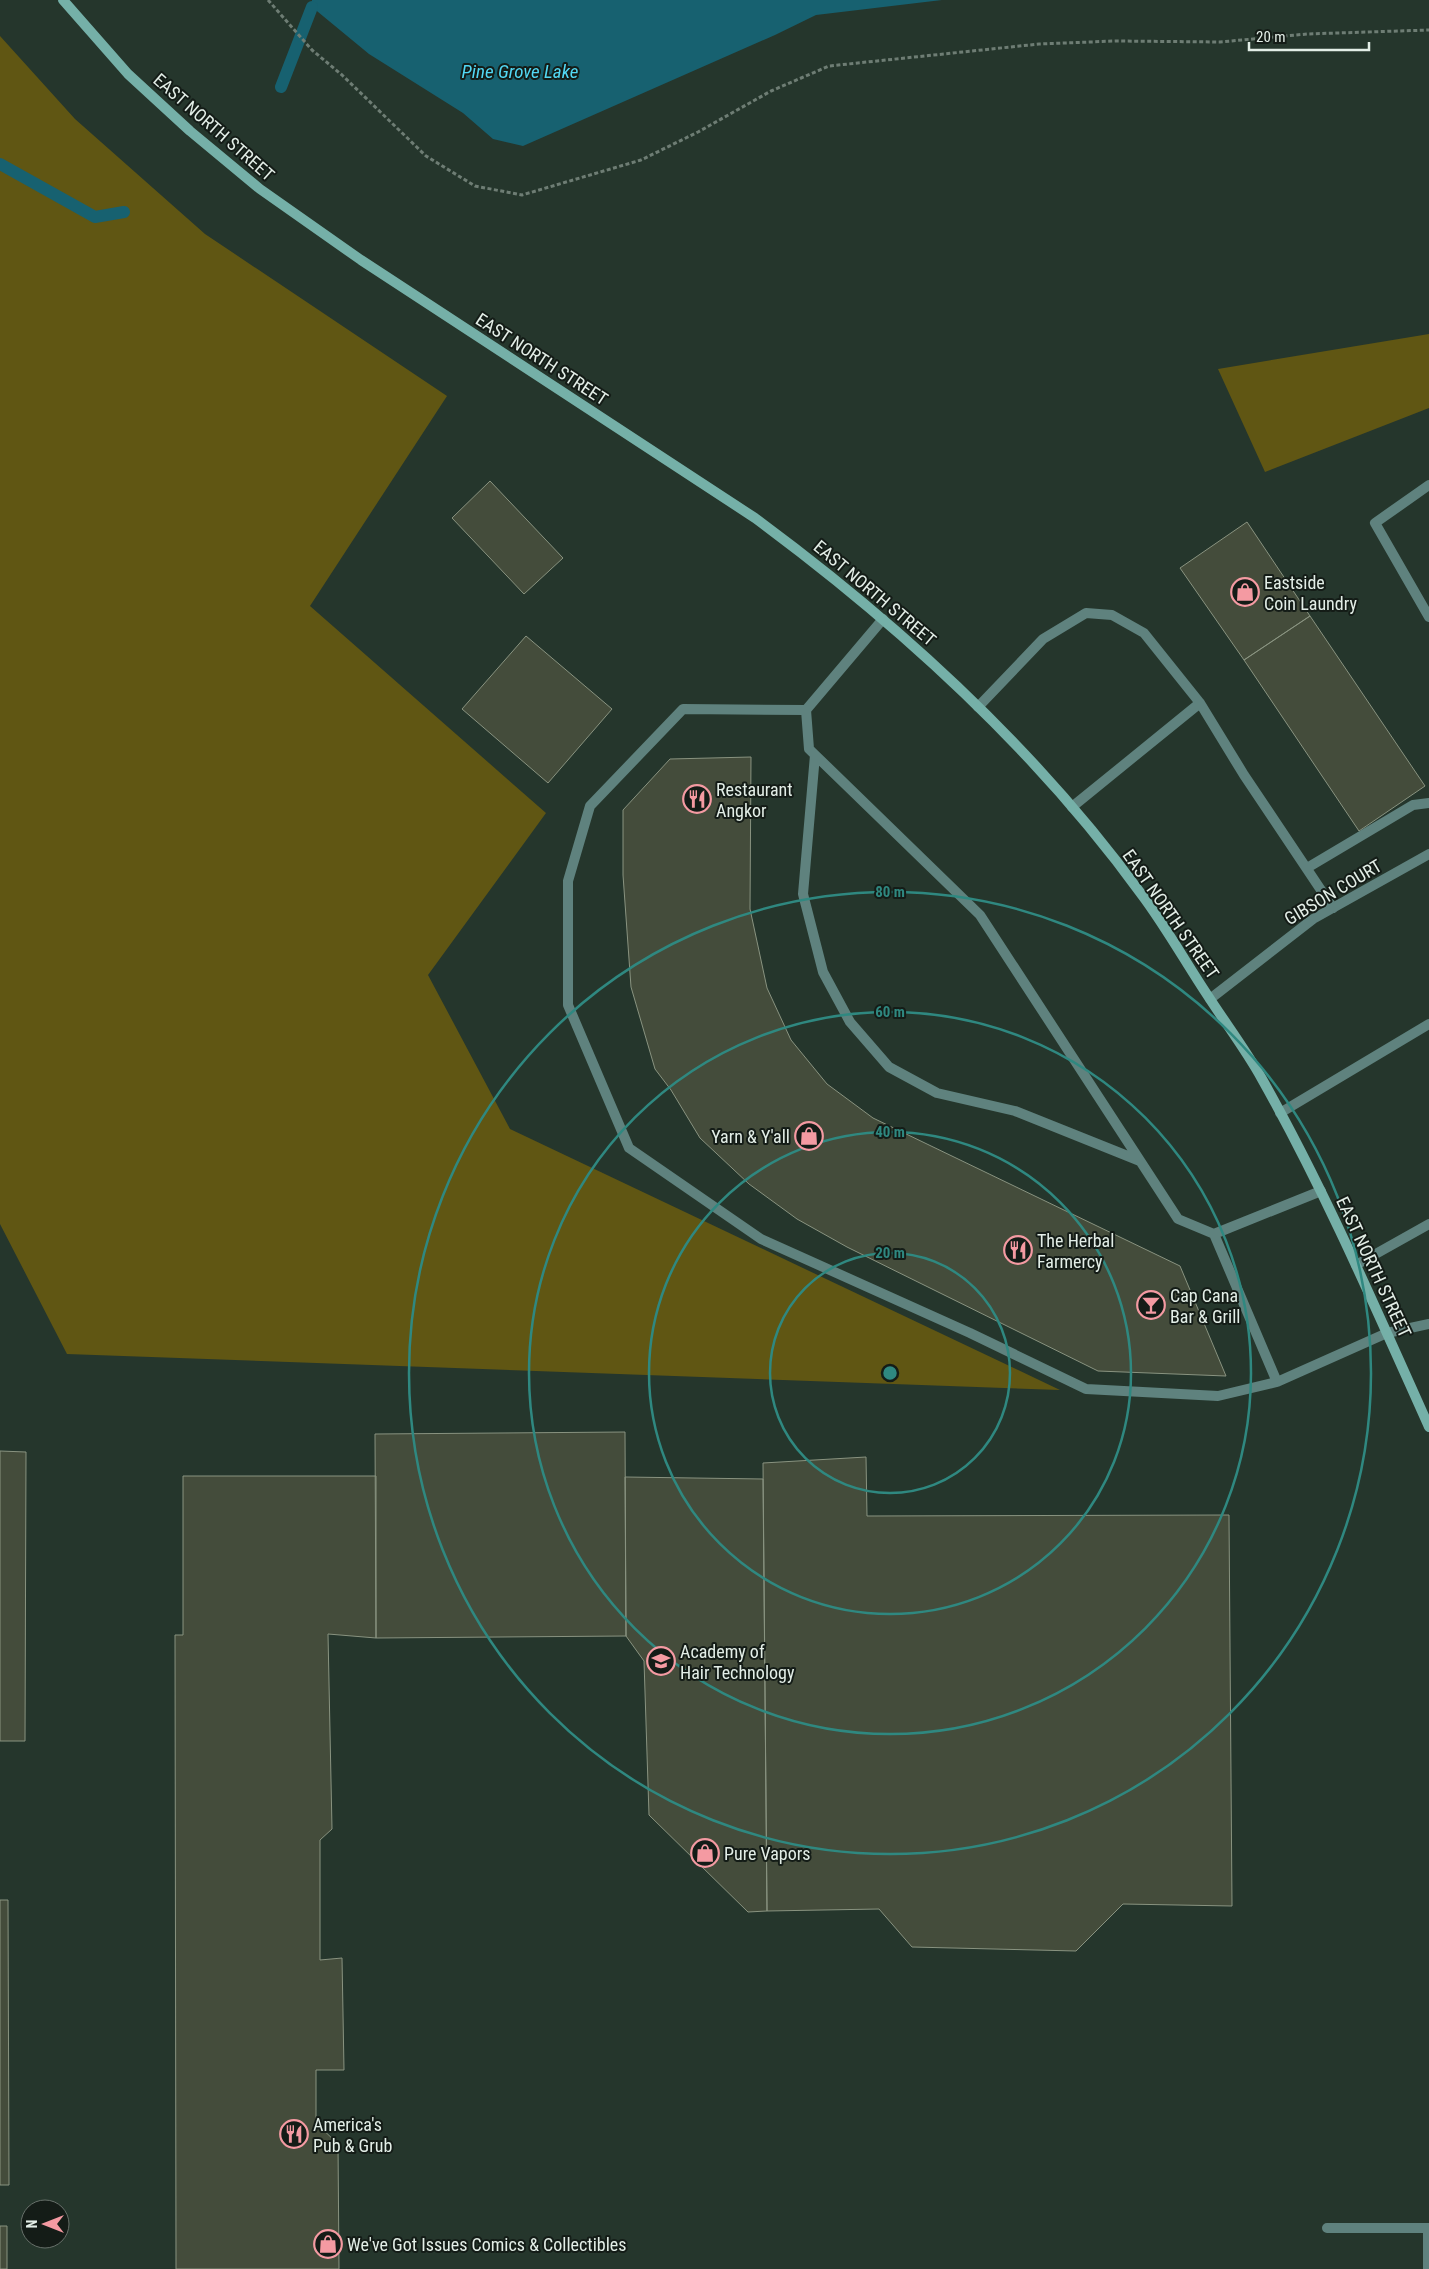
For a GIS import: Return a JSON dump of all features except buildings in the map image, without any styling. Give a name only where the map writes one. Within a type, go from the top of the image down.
[{"type":"main road","name":"EAST NORTH STREET","points":[[63,0],[128,74],[190,131],[260,189],[361,260],[755,518],[815,562],[910,641],[1014,743],[1072,808],[1143,896],[1260,1076],[1321,1191],[1429,1427]]},
{"type":"street","points":[[1429,485],[1375,523],[1429,617]]},
{"type":"street","points":[[978,707],[1043,639],[1086,613],[1112,615],[1144,633],[1200,703],[1244,775],[1333,908]]},
{"type":"street","points":[[883,619],[806,710],[809,749],[980,915],[1178,1219],[1214,1234],[1321,1191]]},
{"type":"street","points":[[1072,808],[1200,703]]},
{"type":"street","points":[[806,710],[683,709],[590,806],[568,881],[568,1005],[629,1148],[761,1239],[970,1333],[1086,1389],[1218,1396],[1276,1382],[1387,1333],[1429,1324]]},
{"type":"street","points":[[815,755],[803,894],[823,972],[850,1022],[889,1066],[937,1094],[1015,1110],[1140,1161]]},
{"type":"street","points":[[1306,868],[1413,805],[1429,803]]},
{"type":"street","name":"GIBSON COURT","points":[[1210,999],[1312,919],[1429,854]]},
{"type":"street","points":[[1280,1113],[1429,1024]]},
{"type":"street","points":[[1356,1265],[1429,1224]]},
{"type":"street","points":[[1214,1234],[1276,1382]]},
{"type":"street","points":[[1327,2228],[1429,2228],[1428,2269]]},
{"type":"path","points":[[268,0],[312,50],[342,75],[426,156],[475,186],[522,195],[640,160],[698,132],[771,91],[829,66],[1039,44],[1115,41],[1220,42],[1307,34],[1429,30]]},
{"type":"shaded area","points":[[0,36],[75,119],[205,234],[447,396],[310,606],[546,813],[428,975],[510,1129],[1060,1390],[67,1354],[0,1224]]},
{"type":"shaded area","points":[[1429,334],[1429,408],[1265,472],[1218,369]]},
{"type":"water","name":"Pine Grove Lake","points":[[312,0],[942,0],[816,15],[775,35],[523,146],[493,139],[463,113],[369,54],[312,7]]},
{"type":"waterway","points":[[281,87],[312,7]]},
{"type":"waterway","points":[[0,164],[95,217],[124,212]]},
{"type":"place","name":"Eastside Coin Laundry","points":[[1245,592]]},
{"type":"place","name":"Restaurant Angkor","points":[[697,799]]},
{"type":"place","name":"Yarn & Y'all","points":[[809,1136]]},
{"type":"place","name":"The Herbal Farmercy","points":[[1018,1250]]},
{"type":"place","name":"Cap Cana Bar & Grill","points":[[1151,1305]]},
{"type":"place","name":"Academy of Hair Technology","points":[[661,1661]]},
{"type":"place","name":"Pure Vapors","points":[[705,1853]]},
{"type":"place","name":"America's Pub & Grub","points":[[294,2134]]},
{"type":"place","name":"We've Got Issues Comics & Collectibles","points":[[328,2244]]}]
